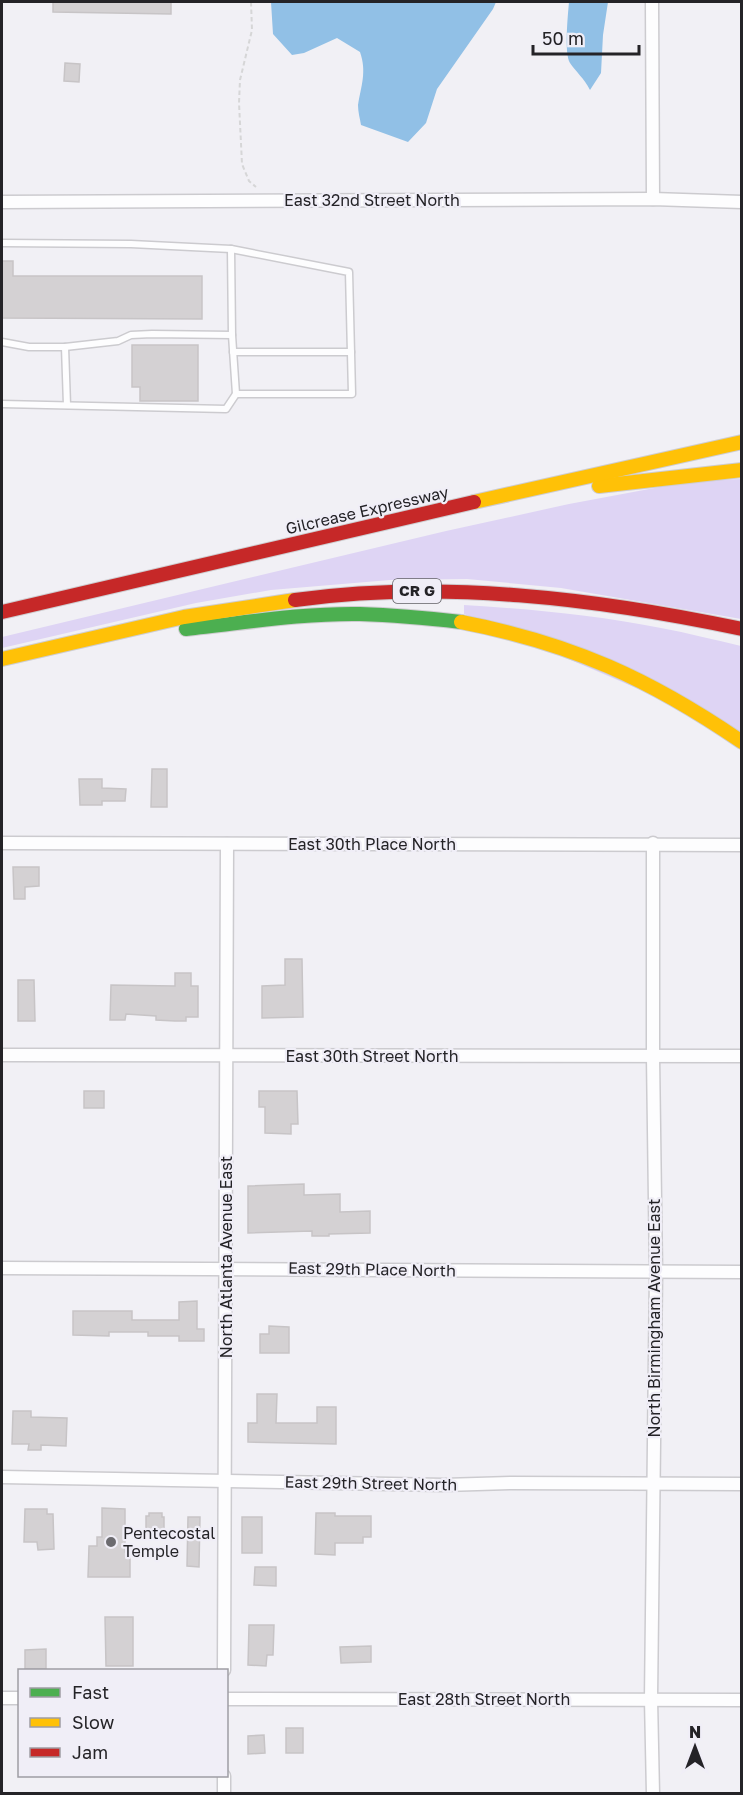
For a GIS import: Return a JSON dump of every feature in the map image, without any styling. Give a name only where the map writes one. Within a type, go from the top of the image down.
[{"type":"highway","points":[[561,483],[741,435]]},
{"type":"highway","name":"Gilcrease Expressway","points":[[2,612],[741,442]]},
{"type":"highway","points":[[474,502],[741,470]]},
{"type":"highway","name":"CR G","points":[[2,659],[194,614],[247,605],[344,594],[401,591],[494,592],[550,597],[621,605],[741,629]]},
{"type":"highway","points":[[93,637],[358,614],[462,621],[537,639],[618,669],[691,706],[741,742]]},
{"type":"street","points":[[652,2],[653,199]]},
{"type":"street","name":"East 32nd Street North","points":[[2,202],[653,199],[741,202]]},
{"type":"street","name":"East 30th Place North","points":[[2,843],[741,844]]},
{"type":"street","name":"North Birmingham Avenue East","points":[[653,843],[656,1272],[652,1484],[653,1794]]},
{"type":"street","name":"North Atlanta Avenue East","points":[[224,1669],[227,844]]},
{"type":"street","name":"East 30th Street North","points":[[2,1055],[741,1056]]},
{"type":"street","name":"East 29th Place North","points":[[2,1268],[741,1272]]},
{"type":"street","name":"East 29th Street North","points":[[2,1477],[444,1485],[741,1484]]},
{"type":"street","points":[[2,1698],[18,1698]]},
{"type":"street","name":"East 28th Street North","points":[[228,1699],[741,1700]]},
{"type":"street","points":[[224,1777],[224,1794]]},
{"type":"lane","points":[[2,243],[131,244],[231,249],[349,272],[352,394],[236,394]]},
{"type":"lane","points":[[2,404],[226,409],[236,394],[232,335],[231,249]]},
{"type":"lane","points":[[2,342],[29,347],[65,347],[118,341],[131,335],[232,335]]},
{"type":"lane","points":[[65,347],[67,405]]},
{"type":"lane","points":[[233,351],[351,352]]},
{"type":"path","points":[[251,2],[252,30],[240,80],[239,103],[242,164],[249,182],[258,188]]},
{"type":"shaded area","points":[[741,479],[741,619],[561,588],[467,579],[390,580],[271,590],[196,603],[2,648],[2,637],[446,531],[569,504],[692,481]]},
{"type":"shaded area","points":[[464,605],[612,619],[741,646],[741,733],[464,614]]},
{"type":"water","points":[[271,2],[496,2],[437,89],[426,123],[408,142],[361,125],[358,105],[363,73],[360,52],[337,38],[304,53],[292,55],[273,34]]},
{"type":"water","points":[[569,2],[608,2],[601,73],[590,90],[568,58]]},
{"type":"building","points":[[53,2],[171,2],[171,14],[53,12]]},
{"type":"building","points":[[65,63],[80,64],[79,82],[64,81]]},
{"type":"building","points":[[2,261],[13,261],[13,276],[202,276],[202,319],[2,318]]},
{"type":"building","points":[[132,345],[198,345],[198,401],[140,401],[140,387],[132,387]]},
{"type":"building","points":[[152,769],[167,769],[167,807],[151,807]]},
{"type":"building","points":[[79,779],[102,779],[102,788],[126,789],[125,801],[102,801],[102,805],[80,805]]},
{"type":"building","points":[[13,867],[39,867],[39,886],[25,887],[25,899],[14,899]]},
{"type":"building","points":[[285,959],[302,959],[303,1017],[262,1018],[262,986],[285,985]]},
{"type":"building","points":[[175,973],[191,973],[191,986],[198,986],[198,1017],[186,1017],[186,1021],[175,1021],[156,1020],[156,1016],[126,1014],[125,1020],[110,1020],[111,985],[175,986]]},
{"type":"building","points":[[18,980],[34,980],[35,1021],[18,1021]]},
{"type":"building","points":[[84,1091],[104,1091],[104,1108],[84,1108]]},
{"type":"building","points":[[259,1091],[297,1091],[298,1124],[291,1124],[291,1134],[265,1133],[265,1107],[259,1107]]},
{"type":"building","points":[[304,1184],[304,1195],[340,1194],[340,1212],[370,1211],[370,1233],[312,1236],[312,1231],[248,1233],[248,1186]]},
{"type":"building","points":[[197,1301],[197,1329],[204,1329],[204,1341],[179,1341],[179,1336],[148,1336],[148,1332],[109,1332],[109,1336],[73,1335],[73,1311],[132,1311],[132,1320],[179,1320],[179,1302]]},
{"type":"building","points":[[269,1326],[289,1327],[289,1353],[260,1353],[260,1334],[269,1334]]},
{"type":"building","points":[[257,1394],[277,1394],[276,1423],[317,1423],[317,1407],[336,1407],[336,1444],[248,1442],[248,1423],[257,1423]]},
{"type":"building","points":[[13,1411],[31,1411],[31,1417],[67,1418],[66,1446],[41,1445],[41,1450],[28,1450],[29,1444],[12,1444]]},
{"type":"building","name":"Pentecostal Temple","points":[[102,1508],[125,1509],[125,1552],[130,1552],[130,1577],[88,1577],[89,1546],[97,1546],[97,1537],[102,1537]]},
{"type":"building","points":[[25,1509],[47,1509],[47,1514],[53,1514],[54,1549],[38,1550],[37,1542],[24,1542]]},
{"type":"building","points":[[149,1513],[162,1513],[164,1534],[146,1534],[146,1516],[149,1516]]},
{"type":"building","points":[[316,1513],[335,1513],[335,1516],[371,1516],[371,1537],[363,1537],[363,1543],[335,1543],[335,1555],[315,1554]]},
{"type":"building","points":[[188,1517],[200,1517],[199,1567],[187,1566]]},
{"type":"building","points":[[242,1517],[262,1517],[262,1553],[242,1553]]},
{"type":"building","points":[[255,1567],[276,1567],[276,1586],[254,1585]]},
{"type":"building","points":[[105,1617],[133,1617],[133,1666],[106,1666]]},
{"type":"building","points":[[249,1625],[274,1625],[273,1655],[267,1655],[266,1666],[248,1665]]},
{"type":"building","points":[[371,1646],[371,1662],[341,1663],[340,1647]]},
{"type":"building","points":[[46,1649],[46,1669],[25,1669],[25,1650]]},
{"type":"building","points":[[286,1728],[303,1728],[303,1753],[286,1753]]},
{"type":"building","points":[[264,1735],[265,1753],[248,1754],[248,1736]]},
{"type":"traffic: fast","points":[[186,629],[338,614],[398,616],[461,622]]},
{"type":"traffic: slow","points":[[474,502],[742,442]]},
{"type":"traffic: slow","points":[[599,486],[742,470]]},
{"type":"traffic: slow","points":[[2,659],[184,617],[295,600]]},
{"type":"traffic: slow","points":[[461,622],[538,641],[608,666],[675,700],[742,742]]},
{"type":"traffic: jam","points":[[2,612],[474,502]]},
{"type":"traffic: jam","points":[[295,600],[351,594],[407,592],[519,595],[631,609],[742,629]]},
{"type":"place","name":"Pentecostal Temple","points":[[111,1542]]}]
